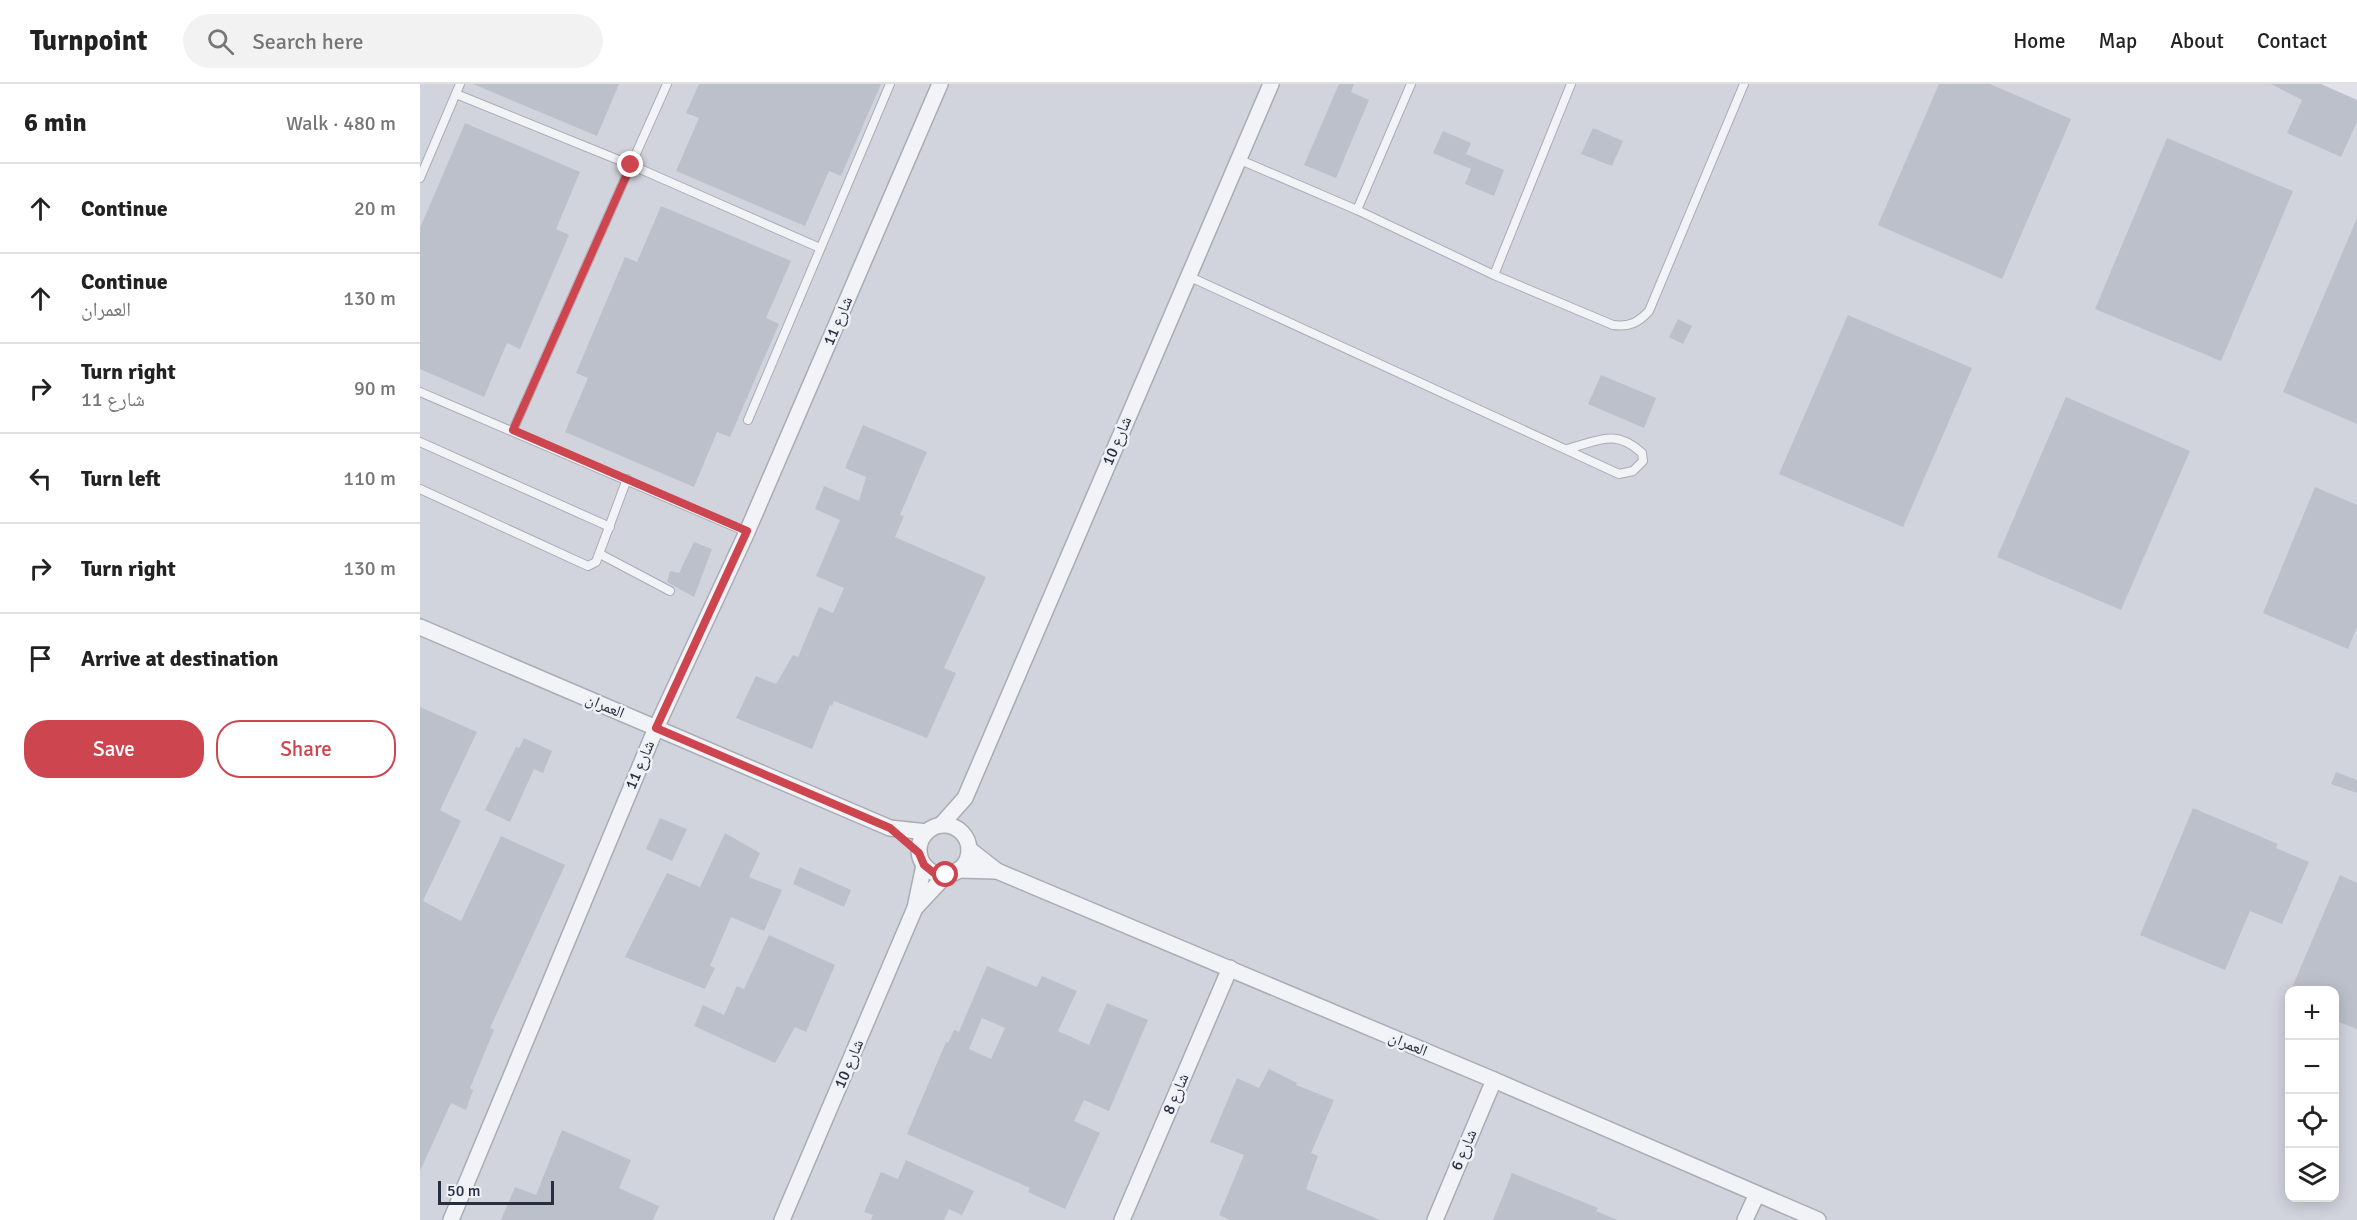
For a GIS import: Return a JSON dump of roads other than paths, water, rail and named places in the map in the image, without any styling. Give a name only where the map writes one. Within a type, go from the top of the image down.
[{"type":"street","name":"شارع 11","points":[[451,1220],[656,728],[747,531],[940,84]]},
{"type":"street","name":"شارع 10","points":[[934,829],[964,798],[1272,84]]},
{"type":"street","name":"العمران","points":[[420,627],[890,828],[922,859]]},
{"type":"street","name":"شارع 10","points":[[964,798],[966,842]]},
{"type":"street","points":[[949,826],[966,842],[968,857],[952,872],[934,873],[922,859],[922,838],[934,829],[949,826]]},
{"type":"street","name":"العمران","points":[[890,828],[934,829]]},
{"type":"street","name":"العمران","points":[[966,842],[997,871],[1494,1080],[1818,1220]]},
{"type":"street","name":"شارع 10","points":[[783,1220],[915,908],[922,859]]},
{"type":"street","name":"العمران","points":[[952,872],[997,871]]},
{"type":"street","name":"شارع 10","points":[[915,908],[952,872]]},
{"type":"street","name":"شارع 8","points":[[1122,1220],[1230,968]]},
{"type":"street","name":"شارع 6","points":[[1435,1220],[1494,1080]]},
{"type":"street","points":[[1745,1220],[1756,1194]]},
{"type":"lane","points":[[420,178],[460,84]]},
{"type":"lane","points":[[513,430],[667,84]]},
{"type":"lane","points":[[748,420],[890,84]]},
{"type":"lane","points":[[1357,210],[1411,84]]},
{"type":"lane","points":[[1494,275],[1571,84]]},
{"type":"lane","points":[[1238,159],[1357,210],[1494,275],[1613,325],[1623,326],[1642,319],[1649,311],[1744,84]]},
{"type":"lane","points":[[456,94],[631,165],[820,248]]},
{"type":"lane","points":[[1188,276],[1619,474],[1633,471],[1643,461],[1642,453],[1630,442],[1614,436],[1567,449]]},
{"type":"lane","points":[[420,392],[627,478],[747,531]]},
{"type":"lane","points":[[420,442],[610,526]]},
{"type":"lane","points":[[420,489],[588,566],[596,562],[600,554],[627,478]]},
{"type":"lane","points":[[600,554],[670,591]]}]
